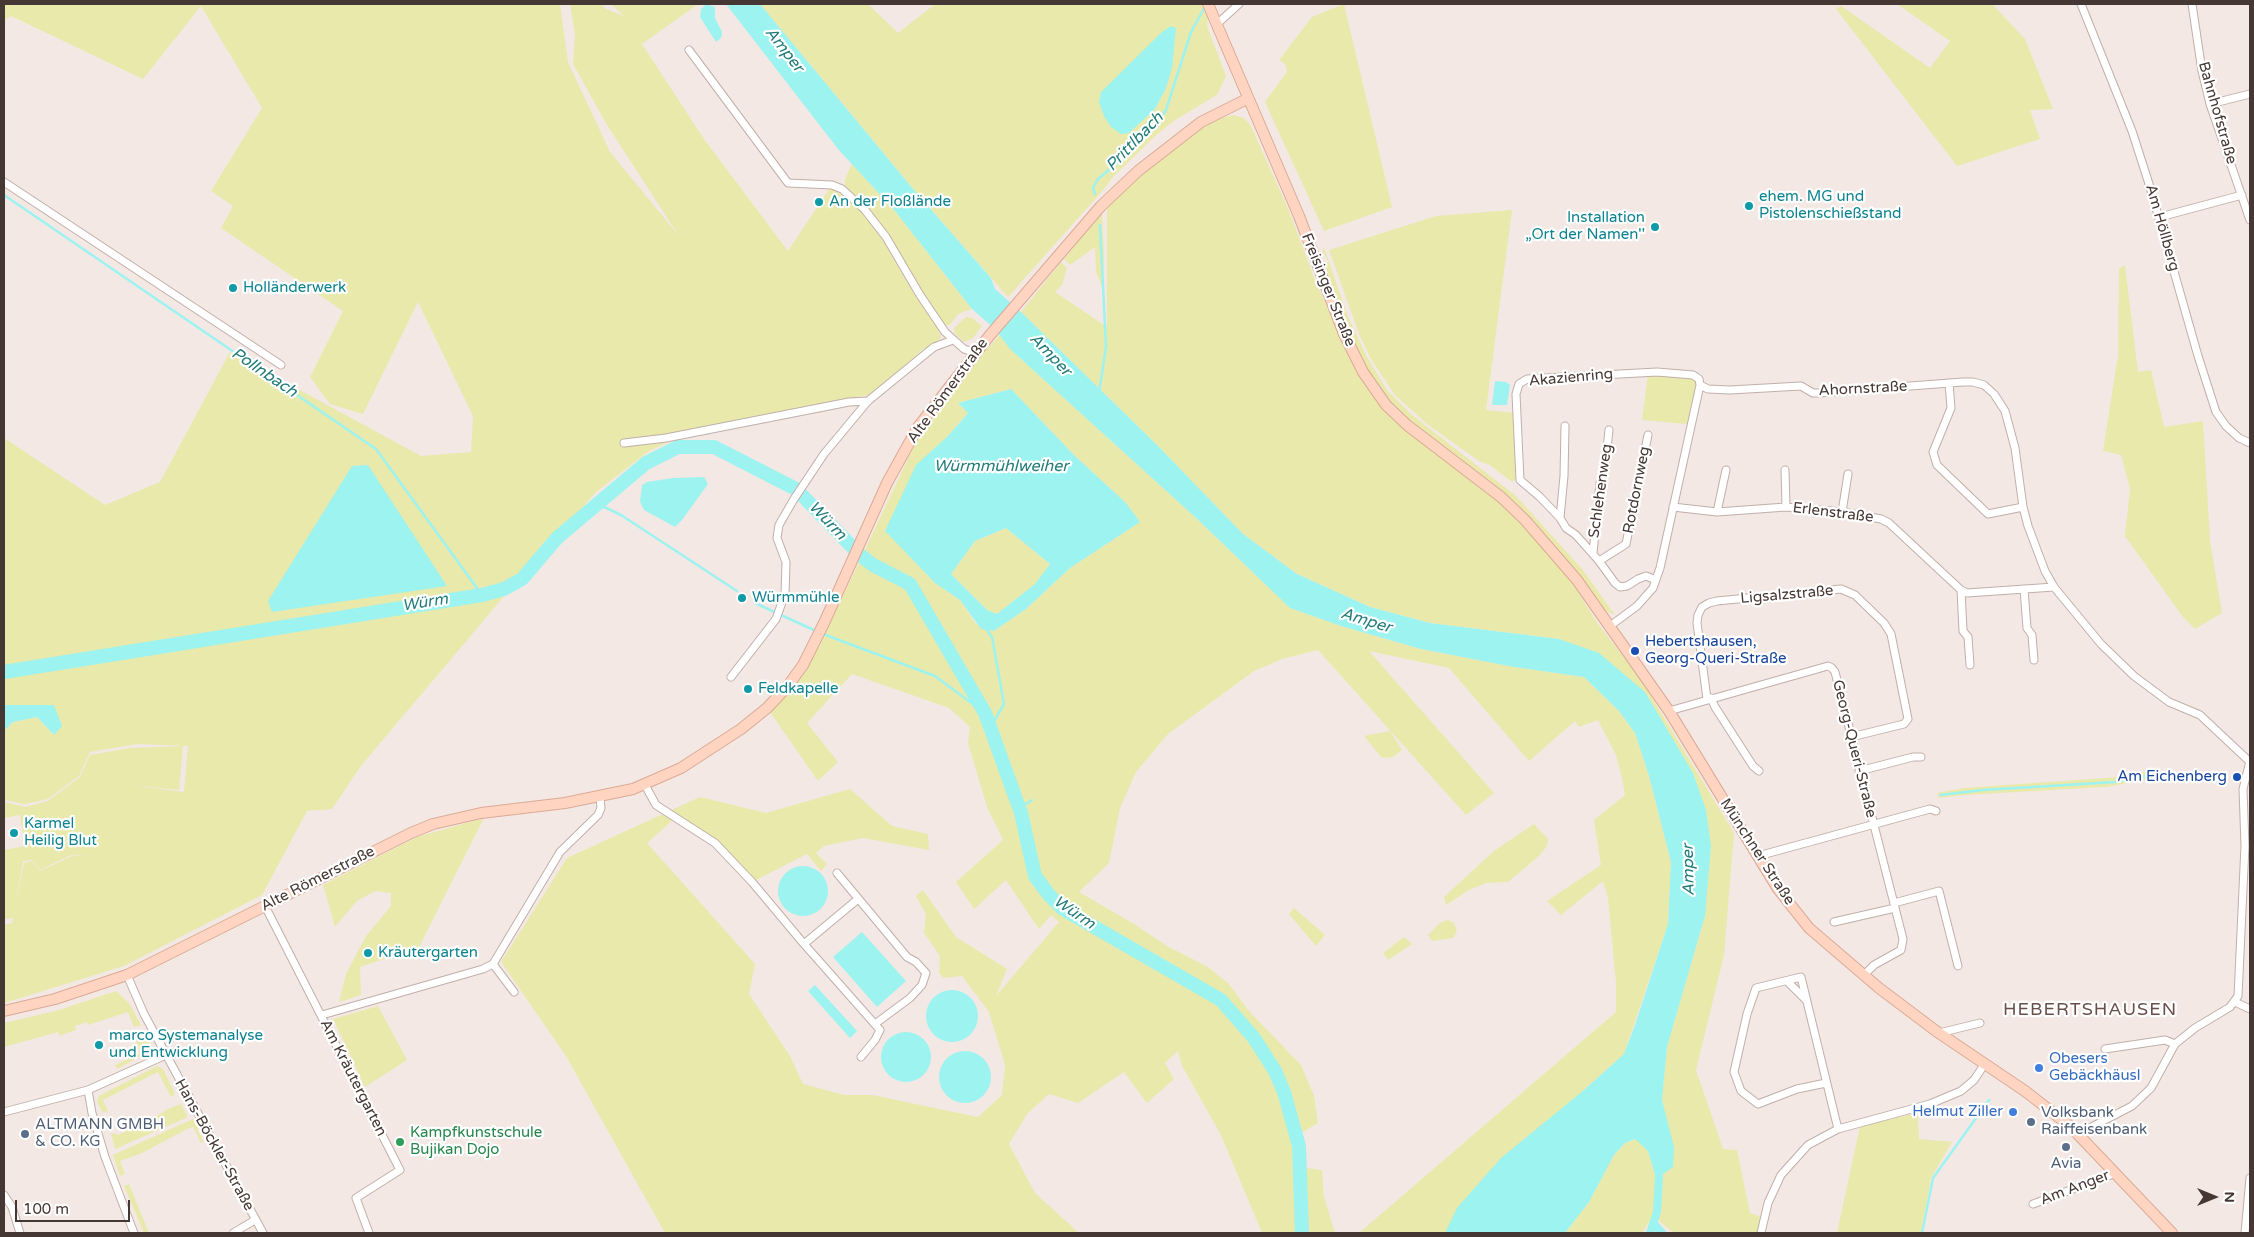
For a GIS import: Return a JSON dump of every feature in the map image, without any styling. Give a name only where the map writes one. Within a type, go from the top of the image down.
[{"type":"main road","name":"Freisinger Straße","points":[[1209,6],[1295,208],[1344,334],[1375,391],[1396,416],[1483,481],[1525,520]]},
{"type":"main road","name":"Alte Römerstraße","points":[[4,1011],[54,999],[127,975],[388,843],[433,824],[481,813],[600,797],[645,785],[702,755],[767,708],[787,687],[803,665],[887,483],[918,427],[976,352],[1101,206],[1138,171],[1201,122],[1247,98]]},
{"type":"main road","name":"Münchner Straße","points":[[1525,520],[1577,580],[1610,626],[1669,711],[1778,889],[1809,928],[1864,975],[1939,1033],[1984,1065],[2027,1092],[2059,1116],[2078,1134]]},
{"type":"main road","points":[[2078,1134],[2172,1233]]},
{"type":"street","points":[[1217,24],[1239,4]]},
{"type":"street","name":"Am Höllberg","points":[[2081,4],[2132,131],[2160,217],[2198,356],[2216,412],[2226,426],[2239,438],[2250,443]]},
{"type":"street","name":"Bahnhofstraße","points":[[2192,4],[2202,71],[2210,104],[2250,220]]},
{"type":"street","points":[[688,50],[788,183],[842,189],[865,210],[886,237],[920,295],[953,340],[964,349],[976,352]]},
{"type":"street","points":[[2210,104],[2250,94]]},
{"type":"street","points":[[4,182],[281,365]]},
{"type":"street","points":[[2160,217],[2242,195]]},
{"type":"street","points":[[731,678],[776,619],[782,603],[786,562],[777,538],[779,525],[802,486],[824,454],[868,401],[934,347],[953,340]]},
{"type":"street","name":"Akazienring","points":[[1656,580],[1646,576],[1627,586],[1620,587],[1593,553],[1576,535],[1566,528],[1560,518],[1540,497],[1520,480],[1516,394],[1519,384],[1527,379],[1657,372],[1693,375],[1699,379],[1700,385]]},
{"type":"street","name":"Ahornstraße","points":[[1700,385],[1708,389],[1730,390],[1800,386],[1819,394],[1949,383],[1973,382],[1984,386],[1994,394],[2005,411],[2015,448],[2023,506]]},
{"type":"street","points":[[1949,383],[1951,408],[1933,452],[1937,465],[1988,514],[2023,506],[2045,571],[2054,586],[2101,644],[2134,676],[2169,702],[2200,715],[2250,761],[2243,789],[2248,864],[2240,923],[2240,989],[2235,1002],[2219,1016],[2195,1028],[2175,1044],[2152,1088],[2132,1106],[2078,1134]]},
{"type":"street","points":[[1610,626],[1647,596],[1656,580],[1700,385]]},
{"type":"street","points":[[624,443],[666,438],[849,402],[868,401]]},
{"type":"street","points":[[1560,518],[1563,493],[1564,426]]},
{"type":"street","name":"Schlehenweg","points":[[1593,553],[1600,483],[1604,475],[1609,430]]},
{"type":"street","name":"Rotdornweg","points":[[1599,561],[1626,544],[1648,435]]},
{"type":"street","points":[[1717,512],[1726,470]]},
{"type":"street","points":[[1785,470],[1786,507]]},
{"type":"street","points":[[1842,512],[1848,474]]},
{"type":"street","name":"Erlenstraße","points":[[1673,507],[1717,512],[1786,507],[1842,512],[1888,523],[1960,590]]},
{"type":"street","points":[[1970,665],[1968,637],[1963,631],[1960,590],[1967,593],[2054,586]]},
{"type":"street","points":[[2024,589],[2027,628],[2032,635],[2034,660]]},
{"type":"street","name":"Ligsalzstraße","points":[[1759,771],[1709,699],[1697,622],[1702,607],[1709,603],[1841,590],[1855,595],[1884,623],[1891,634],[1908,719],[1904,724],[1851,737]]},
{"type":"street","name":"Georg-Queri-Straße","points":[[1669,711],[1828,666],[1835,672],[1903,939],[1901,950],[1874,965],[1864,975]]},
{"type":"street","points":[[1859,771],[1913,757],[1921,757]]},
{"type":"street","points":[[645,785],[656,805],[715,843],[752,882],[880,1030],[875,1040],[861,1057]]},
{"type":"street","points":[[322,1014],[483,969],[493,964],[560,852],[598,815],[601,808],[600,797]]},
{"type":"street","points":[[1758,856],[1930,809],[1936,811]]},
{"type":"street","points":[[837,873],[908,957],[916,962],[926,974],[922,985],[910,998],[874,1024]]},
{"type":"street","points":[[1834,922],[1939,891],[1958,966]]},
{"type":"street","points":[[804,944],[847,906],[858,899]]},
{"type":"street","name":"Am Kräutergarten","points":[[265,906],[322,1014],[400,1170],[356,1198],[370,1233]]},
{"type":"street","points":[[493,964],[514,992]]},
{"type":"street","name":"Hans-Böckler-Straße","points":[[127,975],[144,1014],[263,1233]]},
{"type":"street","points":[[1826,1083],[1797,1089],[1758,1104],[1742,1091],[1734,1072],[1754,992],[1761,986],[1801,977],[1838,1128]]},
{"type":"street","points":[[1787,981],[1806,1000]]},
{"type":"street","points":[[2235,1002],[2250,1009]]},
{"type":"street","points":[[1939,1033],[1980,1022]]},
{"type":"street","points":[[2105,1049],[2165,1040],[2175,1044]]},
{"type":"street","points":[[4,1112],[88,1090],[166,1055]]},
{"type":"street","points":[[1760,1233],[1768,1203],[1786,1168],[1808,1145],[1838,1128],[1930,1104],[1961,1091],[1974,1080],[1984,1065]]},
{"type":"street","points":[[88,1090],[104,1157],[134,1233]]},
{"type":"street","name":"Am Anger","points":[[2033,1204],[2116,1173]]},
{"type":"street","points":[[2245,1233],[2250,1179]]},
{"type":"street","points":[[4,1195],[12,1207],[20,1233]]},
{"type":"street","points":[[233,1233],[255,1220]]},
{"type":"green space","points":[[4,4],[560,4],[568,62],[610,152],[679,236],[607,125],[573,64],[575,35],[570,4],[601,4],[606,9],[624,16],[611,4],[698,4],[642,44],[704,139],[788,251],[830,188],[840,193],[863,213],[882,239],[916,297],[938,328],[941,337],[935,344],[923,349],[873,394],[699,428],[649,451],[596,492],[511,588],[360,767],[332,809],[307,811],[262,895],[124,966],[4,1003],[4,925],[12,923],[13,918],[4,919],[4,850],[25,846],[20,815],[4,818],[4,802],[25,807],[48,801],[80,777],[90,755],[130,748],[183,746],[179,790],[129,785],[184,792],[188,746],[137,744],[90,752],[79,776],[48,799],[25,804],[4,800],[4,731],[13,722],[37,717],[54,735],[54,705],[4,705],[4,438],[105,505],[160,482],[230,352],[421,456],[471,452],[473,416],[418,302],[363,414],[330,404],[310,377],[343,311],[221,228],[233,206],[211,191],[262,108],[201,6],[143,79],[11,16],[4,21]],"holes":[[[71,855],[86,856],[72,856],[40,871],[32,861],[24,863],[15,907],[23,861],[32,860],[40,870]]]},
{"type":"green space","points":[[760,4],[868,4],[898,33],[935,4],[1201,4],[1208,17],[1207,26],[1226,76],[1217,95],[1175,120],[1155,136],[1112,178],[1008,297],[914,190]],"holes":[[[1166,88],[1155,108],[1129,132]]]},
{"type":"green space","points":[[1344,4],[1392,207],[1324,231],[1265,102],[1287,72],[1285,64],[1279,60],[1312,17]]},
{"type":"green space","points":[[1897,4],[1992,4],[2025,39],[2053,109],[2030,110],[2040,139],[1957,166],[1836,9],[1841,6],[1930,68],[1950,41]]},
{"type":"green space","points":[[1233,115],[1244,118],[1251,126],[1289,211],[1315,280],[1358,375],[1391,417],[1502,503],[1571,581],[1598,624],[1640,678],[1734,833],[1724,955],[1696,1070],[1723,1149],[1737,1150],[1750,1213],[1767,1219],[1764,1233],[1674,1233],[1653,1216],[1642,1233],[1565,1233],[1589,1202],[1614,1155],[1625,1143],[1636,1139],[1648,1151],[1655,1175],[1673,1147],[1662,1100],[1664,1076],[1667,1047],[1705,916],[1706,810],[1559,639],[1430,623],[1370,607],[1297,574],[1243,534],[1159,447],[1021,312],[1061,262],[1067,268],[1062,285],[1055,292],[1107,327],[1107,208],[1141,174],[1187,138],[1215,120]]},
{"type":"green space","points":[[852,164],[895,211],[972,309],[958,314],[950,325],[945,325],[923,293],[888,233],[868,207],[845,186],[845,179]]},
{"type":"green space","points":[[1512,210],[1486,410],[1515,413],[1516,479],[1512,482],[1490,465],[1479,461],[1427,424],[1395,395],[1371,359],[1359,334],[1329,250],[1436,216]]},
{"type":"green space","points":[[1102,213],[1103,289],[1096,272],[1095,247],[1070,265],[1064,259]]},
{"type":"green space","points":[[1324,247],[1348,317],[1367,357],[1387,390],[1412,415],[1516,496],[1582,569],[1615,615],[1606,611],[1563,555],[1517,505],[1490,481],[1412,424],[1389,402],[1368,372],[1351,338],[1329,282],[1325,263],[1328,262],[1324,253],[1322,253]]},
{"type":"green space","points":[[2125,265],[2138,372],[2151,370],[2164,427],[2203,421],[2210,541],[2222,613],[2195,629],[2183,617],[2125,536],[2130,489],[2121,455],[2103,451],[2118,355],[2119,269]]},
{"type":"green space","points":[[966,317],[972,318],[982,326],[973,338],[964,342],[954,333],[954,328]]},
{"type":"green space","points":[[1000,335],[1010,349],[1195,517],[1290,608],[1341,626],[1421,649],[1514,667],[1584,677],[1619,711],[1635,733],[1649,776],[1671,862],[1668,924],[1624,1054],[1584,1090],[1445,1233],[1359,1233],[1616,1012],[1616,983],[1608,898],[1603,881],[1561,915],[1547,901],[1601,865],[1594,820],[1625,795],[1616,755],[1598,720],[1579,727],[1575,721],[1529,761],[1449,668],[1369,651],[1494,793],[1466,815],[1318,650],[1282,659],[1254,671],[1168,734],[1136,772],[1120,808],[1109,863],[1079,892],[1167,946],[1208,967],[1229,984],[1248,1010],[1301,1065],[1314,1096],[1318,1123],[1296,1136],[1299,1146],[1299,1167],[1322,1170],[1324,1197],[1335,1233],[1262,1233],[1221,1135],[1182,1066],[1178,1051],[1165,1063],[1174,1079],[1147,1103],[1124,1072],[1078,1103],[1049,1094],[1027,1114],[1009,1144],[1035,1193],[1079,1233],[665,1233],[566,1056],[501,962],[567,858],[700,797],[766,813],[850,789],[892,826],[928,834],[929,850],[863,838],[824,846],[816,853],[827,864],[821,871],[807,854],[752,882],[715,843],[675,818],[647,843],[755,964],[749,994],[790,1056],[803,1084],[844,1095],[872,1095],[978,1117],[1002,1095],[1005,1065],[989,1012],[962,976],[943,978],[939,973],[940,956],[924,933],[926,914],[916,896],[923,890],[956,937],[1007,969],[996,996],[1059,922],[1051,915],[1039,929],[1006,880],[974,909],[956,882],[1003,840],[987,807],[968,743],[970,727],[949,708],[852,674],[807,723],[838,762],[818,781],[770,712],[819,647],[915,444],[966,371]],"holes":[[[1011,389],[1074,455],[1126,503],[1140,522],[1070,568],[1026,609],[994,631],[976,624],[960,600],[935,583],[885,530],[948,436],[968,413],[958,403]]]},
{"type":"green space","points":[[1648,375],[1691,378],[1694,380],[1696,384],[1687,424],[1642,420]]},
{"type":"green space","points":[[1006,528],[1050,564],[1035,584],[997,614],[987,610],[951,574],[975,541]]},
{"type":"green space","points":[[1390,731],[1402,750],[1393,757],[1382,758],[1364,736]]},
{"type":"green space","points":[[2157,769],[2151,779],[2105,787],[1939,798],[1937,793],[1964,788],[2119,777]]},
{"type":"green space","points":[[484,818],[419,947],[360,967],[361,995],[339,1002],[346,974],[366,936],[391,906],[391,893],[375,891],[357,901],[335,927],[323,885],[417,837]]},
{"type":"green space","points":[[1534,824],[1548,839],[1547,846],[1539,856],[1508,882],[1486,883],[1469,890],[1446,905],[1444,897],[1494,851]]},
{"type":"green space","points":[[1294,908],[1325,935],[1316,946],[1289,914]]},
{"type":"green space","points":[[1448,920],[1454,923],[1457,931],[1453,938],[1432,941],[1428,935],[1440,923]]},
{"type":"green space","points":[[1404,937],[1412,944],[1388,960],[1383,953]]},
{"type":"green space","points":[[116,991],[129,1003],[141,1025],[134,1027],[128,1012],[88,1025],[87,1022],[75,1026],[76,1030],[59,1036],[58,1032],[4,1047],[4,1023],[59,1010]]},
{"type":"green space","points":[[378,1006],[407,1060],[365,1087],[333,1019]]},
{"type":"green space","points":[[144,1031],[150,1044],[150,1051],[117,1069],[115,1065],[140,1053],[134,1033]]},
{"type":"green space","points":[[157,1066],[163,1069],[175,1094],[171,1097],[158,1072],[103,1100],[108,1111],[103,1113],[97,1102],[99,1096]]},
{"type":"green space","points":[[181,1104],[187,1115],[186,1118],[115,1149],[111,1133],[120,1135],[121,1132],[123,1133],[155,1115],[157,1116]]},
{"type":"green space","points":[[1918,1113],[1919,1139],[1952,1142],[1931,1178],[1921,1233],[1837,1233],[1860,1126]]},
{"type":"green space","points":[[193,1119],[199,1128],[197,1129],[204,1142],[201,1143],[193,1127],[187,1129],[142,1153],[120,1161],[125,1174],[120,1176],[113,1155]]},
{"type":"green space","points":[[129,1184],[149,1233],[144,1233],[124,1186]]},
{"type":"water","points":[[706,4],[715,7],[715,18],[722,32],[721,38],[716,42],[700,17],[701,9]]},
{"type":"water","name":"Amper","points":[[726,4],[760,4],[914,190],[991,278],[995,289],[1159,447],[1243,534],[1297,574],[1370,607],[1430,623],[1559,639],[1599,653],[1645,692],[1693,773],[1706,810],[1711,846],[1705,916],[1667,1047],[1662,1100],[1674,1147],[1673,1167],[1659,1177],[1655,1175],[1648,1151],[1635,1139],[1625,1143],[1614,1155],[1589,1202],[1565,1233],[1445,1233],[1457,1208],[1501,1158],[1584,1090],[1624,1054],[1635,1025],[1668,924],[1671,862],[1649,776],[1635,733],[1619,711],[1584,677],[1514,667],[1421,649],[1341,626],[1290,608],[1195,517],[1010,349],[995,329],[972,309],[895,211],[838,149]]},
{"type":"water","points":[[1171,26],[1176,28],[1172,68],[1166,88],[1155,109],[1129,133],[1121,134],[1111,127],[1104,116],[1099,102],[1101,92],[1162,32]]},
{"type":"water","points":[[1495,381],[1506,382],[1510,385],[1507,405],[1492,405]]},
{"type":"water","name":"Würmmühlweiher","points":[[1011,389],[1074,455],[1126,503],[1140,522],[1070,568],[1026,609],[994,631],[981,629],[960,600],[935,583],[885,531],[916,465],[948,436],[968,413],[958,403]],"holes":[[[1006,528],[1050,564],[1035,584],[997,614],[987,610],[951,574],[975,541]]]},
{"type":"water","points":[[368,465],[447,586],[272,612],[268,601],[352,466]]},
{"type":"water","points":[[704,477],[708,484],[675,527],[644,510],[640,502],[642,485],[647,482],[673,478]]},
{"type":"water","points":[[4,705],[54,705],[62,726],[54,735],[37,717],[13,722],[4,731]]},
{"type":"water","points":[[798,866],[808,866],[821,873],[828,886],[828,896],[821,909],[808,916],[798,916],[789,912],[782,905],[778,896],[778,886],[782,877],[789,870]]},
{"type":"water","points":[[862,932],[906,981],[877,1007],[833,957]]},
{"type":"water","points":[[815,985],[857,1031],[850,1038],[808,991]]},
{"type":"water","points":[[947,990],[957,990],[971,997],[978,1011],[978,1021],[971,1035],[957,1042],[947,1042],[937,1038],[930,1031],[926,1021],[926,1011],[930,1001],[937,994]]},
{"type":"water","points":[[906,1032],[924,1039],[931,1057],[924,1075],[906,1082],[888,1075],[881,1057],[888,1039]]},
{"type":"water","points":[[965,1051],[975,1053],[983,1059],[989,1067],[991,1077],[989,1087],[983,1095],[975,1101],[965,1103],[955,1101],[947,1095],[941,1087],[939,1077],[941,1067],[947,1059],[955,1053]]},
{"type":"waterway","name":"Prittlbach","points":[[1095,194],[1093,188],[1097,180],[1125,156],[1157,124],[1166,110],[1191,32],[1206,5]]},
{"type":"waterway","name":"Pollnbach","points":[[4,195],[376,449],[482,595]]},
{"type":"waterway","name":"Prittlbach","points":[[1099,393],[1106,347],[1100,225]]},
{"type":"waterway","name":"Würm","points":[[4,672],[482,595],[504,589],[522,579],[557,538],[646,463],[678,447],[714,447],[796,489],[860,555],[873,565],[910,584],[985,713],[1021,813],[1035,876],[1049,895],[1063,909],[1221,1000],[1254,1038],[1275,1071],[1284,1092],[1299,1146],[1302,1233]]},
{"type":"waterway","points":[[598,504],[621,515],[737,591]]},
{"type":"waterway","points":[[755,603],[818,632]]},
{"type":"waterway","points":[[987,630],[992,637],[1004,704],[990,728]]},
{"type":"waterway","points":[[823,634],[935,676],[985,713]]},
{"type":"waterway","points":[[1940,795],[1983,790],[2115,782],[2151,775]]},
{"type":"waterway","points":[[1019,808],[1032,800]]},
{"type":"waterway","points":[[1922,1233],[1933,1178],[1989,1100]]},
{"type":"waterway","points":[[1650,1233],[1657,1212],[1659,1177]]},
{"type":"waterway","points":[[1654,1224],[1662,1233]]},
{"type":"place","name":"An der Floßlände","points":[[819,202]]},
{"type":"place","name":"ehem. MG und Pistolenschießstand","points":[[1749,206]]},
{"type":"place","name":"Installation „Ort der Namen''","points":[[1655,227]]},
{"type":"place","name":"Holländerwerk","points":[[233,288]]},
{"type":"place","name":"Würmmühle","points":[[742,598]]},
{"type":"place","name":"Hebertshausen, Georg-Queri-Straße","points":[[1635,651]]},
{"type":"place","name":"Feldkapelle","points":[[748,689]]},
{"type":"place","name":"Am Eichenberg","points":[[2237,777]]},
{"type":"place","name":"Karmel Heilig Blut","points":[[14,833]]},
{"type":"place","name":"Kräutergarten","points":[[368,953]]},
{"type":"place","name":"marco Systemanalyse und Entwicklung","points":[[99,1045]]},
{"type":"place","name":"Obesers Gebäckhäusl","points":[[2039,1068]]},
{"type":"place","name":"Helmut Ziller","points":[[2013,1112]]},
{"type":"place","name":"Volksbank Raiffeisenbank","points":[[2031,1122]]},
{"type":"place","name":"ALTMANN GMBH & CO. KG","points":[[25,1134]]},
{"type":"place","name":"Kampfkunstschule Bujikan Dojo","points":[[400,1142]]},
{"type":"place","name":"Avia","points":[[2066,1147]]},
{"type":"district","name":"HEBERTSHAUSEN","points":[[2090,1010]]}]
